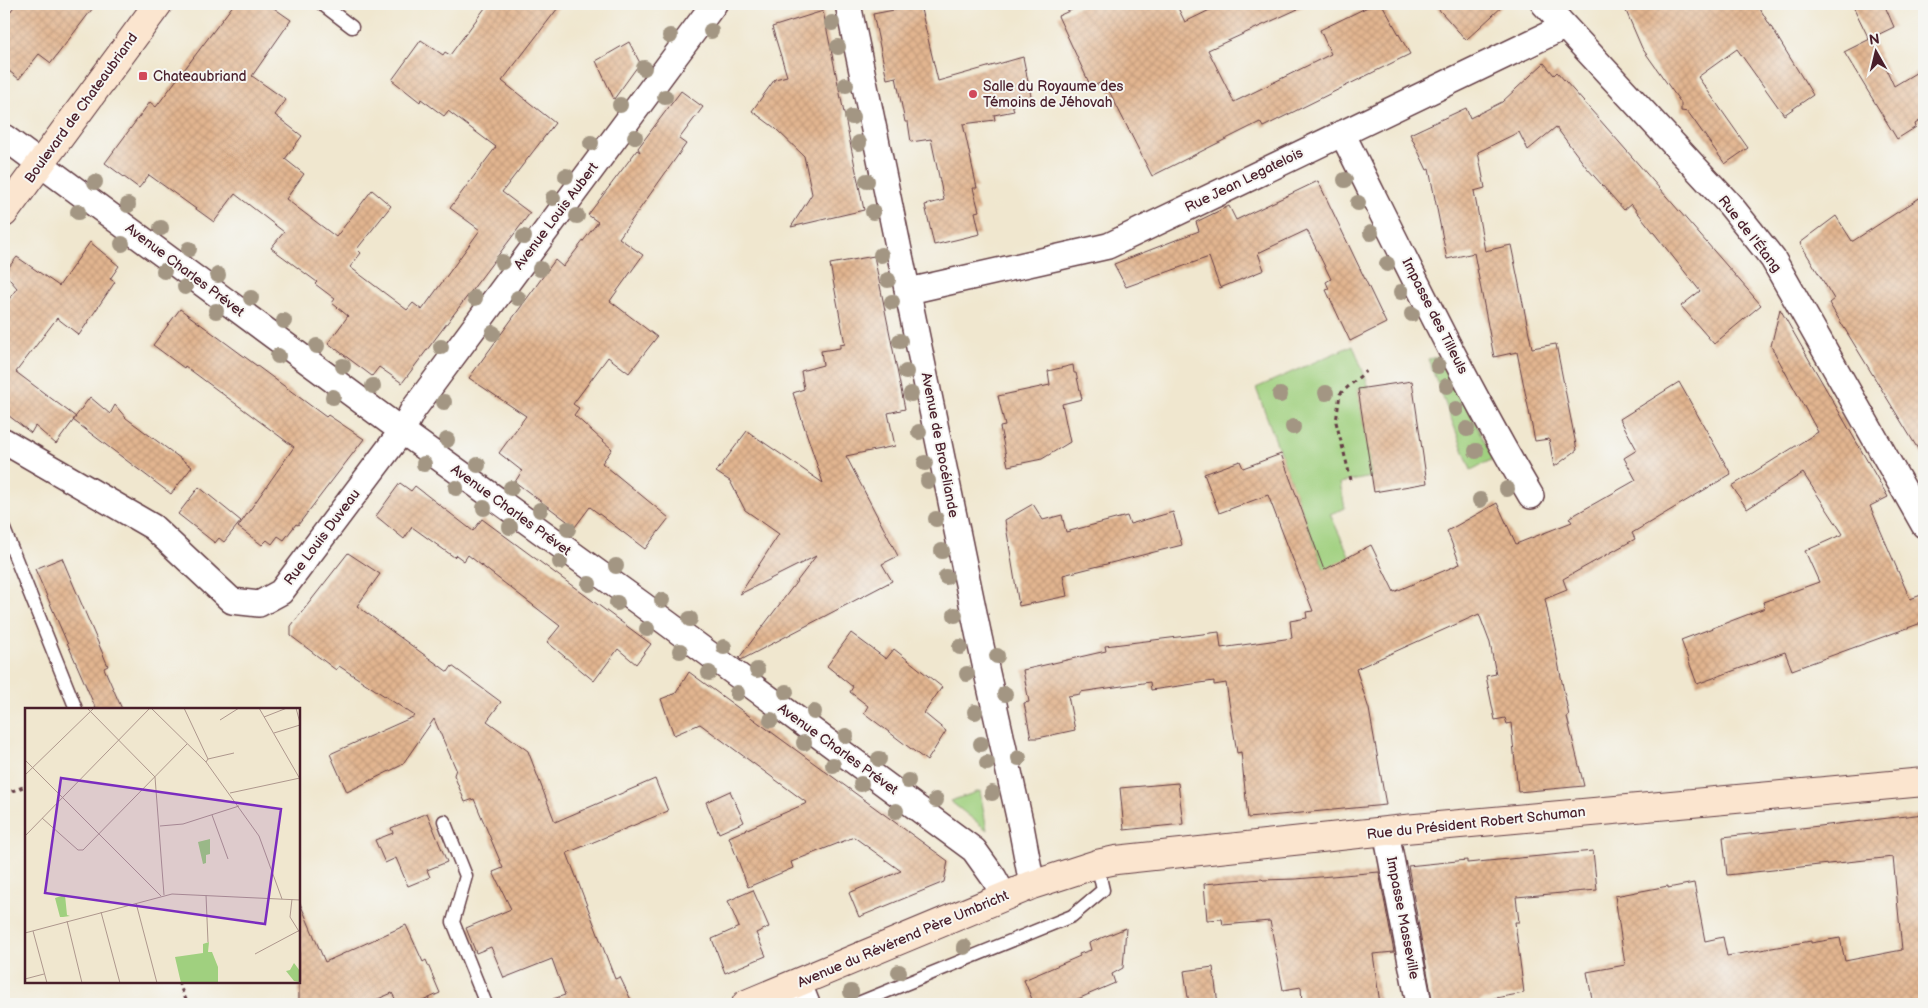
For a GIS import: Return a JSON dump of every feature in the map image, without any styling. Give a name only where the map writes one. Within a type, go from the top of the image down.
[{"type":"main road","name":"Boulevard de Chateaubriand","points":[[4,213],[158,4]]},
{"type":"main road","name":"Rue du Président Robert Schuman","points":[[1032,886],[1097,864],[1138,857],[1610,810],[1924,782]]},
{"type":"main road","name":"Avenue du Révérend Père Umbricht","points":[[746,1004],[803,993],[1004,896],[1032,886]]},
{"type":"street","name":"Avenue Louis Aubert","points":[[402,431],[413,410],[714,4]]},
{"type":"street","name":"Avenue de Brocéliande","points":[[848,4],[1032,886]]},
{"type":"street","name":"Rue de l'Étang","points":[[1544,4],[1730,205],[1773,259],[1924,525]]},
{"type":"street","name":"Rue Jean Legatelois","points":[[909,291],[1108,246],[1564,27]]},
{"type":"street","name":"Impasse des Tilleuls","points":[[1342,133],[1451,348],[1512,463],[1532,496]]},
{"type":"street","name":"Avenue Charles Prévet","points":[[4,137],[974,850],[1004,896]]},
{"type":"street","name":"Rue Louis Duveau","points":[[4,441],[152,526],[232,601],[259,604],[281,592],[402,431]]},
{"type":"street","name":"Impasse Masseville","points":[[1386,832],[1419,1004]]},
{"type":"lane","points":[[322,4],[352,27]]},
{"type":"lane","points":[[4,529],[76,708]]},
{"type":"lane","points":[[444,821],[466,876],[453,922],[486,1004]]},
{"type":"lane","points":[[856,1004],[1072,916],[1103,890],[1097,864]]},
{"type":"path","points":[[1351,480],[1336,422],[1340,394],[1366,371]]},
{"type":"path","points":[[4,794],[25,786]]},
{"type":"path","points":[[178,983],[188,1004]]},
{"type":"green space","points":[[1353,345],[1369,387],[1358,389],[1372,477],[1340,483],[1345,508],[1330,514],[1350,557],[1324,570],[1256,388]]},
{"type":"green space","points":[[1442,356],[1493,459],[1471,470],[1428,359]]},
{"type":"green space","points":[[980,791],[987,830],[950,801]]},
{"type":"building","points":[[16,4],[96,4],[51,63],[39,54],[19,79],[4,67],[4,20]]},
{"type":"building","points":[[234,4],[268,4],[291,20],[252,76],[286,100],[275,115],[302,136],[285,159],[304,174],[286,199],[336,237],[372,190],[391,206],[357,249],[361,253],[350,267],[407,310],[413,303],[422,310],[480,230],[450,208],[496,147],[448,111],[444,116],[421,99],[420,102],[392,80],[421,40],[443,55],[445,52],[450,55],[488,4],[561,4],[502,81],[555,123],[502,192],[530,213],[402,383],[379,367],[372,376],[328,343],[348,316],[332,303],[335,299],[315,284],[317,282],[271,248],[284,232],[235,194],[214,222],[149,175],[139,188],[105,163],[150,102],[156,107]]},
{"type":"building","points":[[1085,4],[1176,4],[1185,22],[1222,4],[1309,4],[1208,50],[1234,102],[1331,54],[1320,30],[1374,4],[1382,4],[1410,54],[1263,127],[1260,122],[1152,176],[1104,81],[1091,87],[1058,16]]},
{"type":"building","points":[[1434,4],[1505,4],[1466,40]]},
{"type":"building","points":[[1623,4],[1757,4],[1813,95],[1784,115],[1737,49],[1698,77],[1748,148],[1725,164],[1688,112],[1681,111],[1681,103],[1642,48]]},
{"type":"building","points":[[1852,4],[1884,4],[1894,27],[1869,39]]},
{"type":"building","points":[[920,5],[938,81],[1023,57],[1032,101],[1012,104],[1014,111],[994,115],[995,120],[963,124],[977,188],[973,188],[979,211],[975,212],[980,234],[934,245],[925,205],[944,200],[931,139],[911,142],[908,122],[905,122],[896,77],[887,79],[873,14]]},
{"type":"building","points":[[823,11],[864,210],[791,227],[812,194],[804,156],[775,128],[752,111],[775,79],[787,76],[772,27]]},
{"type":"building","points":[[1872,38],[1894,86],[1924,68],[1924,118],[1915,124],[1916,127],[1897,139],[1844,52]]},
{"type":"building","points":[[629,42],[640,63],[614,99],[596,61]]},
{"type":"building","points":[[1544,63],[1554,75],[1557,72],[1761,305],[1714,344],[1681,306],[1700,291],[1631,204],[1624,210],[1587,168],[1556,127],[1528,150],[1519,132],[1478,152],[1485,188],[1474,191],[1485,251],[1511,245],[1532,348],[1556,344],[1577,450],[1554,467],[1549,439],[1535,441],[1517,352],[1494,357],[1474,253],[1447,259],[1429,169],[1427,170],[1410,134],[1466,108],[1470,118],[1502,102]]},
{"type":"building","points":[[681,91],[703,107],[679,139],[686,144],[619,238],[643,255],[610,301],[657,337],[629,373],[608,357],[573,404],[579,408],[574,415],[612,449],[602,463],[669,518],[645,549],[590,507],[575,527],[515,482],[522,471],[499,453],[526,416],[469,378],[555,260],[563,267],[598,222],[588,215],[637,150],[640,152],[638,148]]},
{"type":"building","points":[[1318,181],[1386,323],[1350,341],[1326,290],[1329,289],[1326,282],[1331,279],[1307,230],[1258,253],[1264,270],[1220,288],[1209,257],[1126,287],[1114,264],[1199,231],[1196,222],[1229,206],[1236,220]]},
{"type":"building","points":[[1924,195],[1924,459],[1829,303],[1834,299],[1800,243],[1836,216],[1853,241]]},
{"type":"building","points":[[90,242],[119,266],[110,279],[115,282],[79,335],[57,318],[16,372],[76,417],[56,444],[35,426],[31,433],[4,412],[4,306],[17,288],[4,273],[17,257],[59,286]]},
{"type":"building","points":[[874,256],[905,409],[888,413],[895,446],[846,456],[898,556],[882,564],[892,581],[741,660],[739,658],[816,556],[740,594],[779,534],[745,510],[730,481],[716,472],[747,431],[823,483],[793,393],[804,389],[801,371],[823,365],[821,351],[840,348],[840,345],[845,344],[830,264]]},
{"type":"building","points":[[180,309],[326,417],[328,415],[364,439],[298,525],[296,524],[284,540],[278,536],[272,544],[267,540],[262,545],[238,527],[294,447],[185,366],[184,368],[153,345]]},
{"type":"building","points":[[1780,309],[1888,497],[1870,506],[1910,599],[1924,594],[1924,622],[1792,670],[1785,652],[1697,684],[1681,640],[1765,608],[1763,602],[1819,582],[1805,551],[1843,534],[1803,473],[1747,509],[1732,486],[1818,432],[1771,346]]},
{"type":"building","points":[[1073,365],[1082,399],[1062,404],[1070,442],[1042,459],[1008,466],[1000,427],[1005,426],[998,396],[1050,385],[1048,371]]},
{"type":"building","points":[[1412,381],[1427,483],[1374,492],[1358,389]]},
{"type":"building","points":[[1679,382],[1731,474],[1632,533],[1635,539],[1563,579],[1567,590],[1545,599],[1569,716],[1567,717],[1584,786],[1518,792],[1511,723],[1507,724],[1505,718],[1495,720],[1486,676],[1496,674],[1490,643],[1479,614],[1356,669],[1369,709],[1386,805],[1248,818],[1241,752],[1237,753],[1226,683],[1214,685],[1214,681],[1151,690],[1150,682],[1080,692],[1080,694],[1068,696],[1075,730],[1031,738],[1024,703],[1029,702],[1023,670],[1106,651],[1105,646],[1219,632],[1221,648],[1292,638],[1290,621],[1307,618],[1306,612],[1313,611],[1268,495],[1219,513],[1204,474],[1240,461],[1243,468],[1281,454],[1324,570],[1371,545],[1394,592],[1460,564],[1447,531],[1497,503],[1516,544],[1572,522],[1569,518],[1636,480],[1624,458],[1637,450],[1620,419]]},
{"type":"building","points":[[90,397],[110,414],[115,405],[126,418],[192,467],[171,494],[73,420]]},
{"type":"building","points":[[400,483],[411,491],[415,486],[473,531],[482,519],[651,644],[636,664],[618,649],[594,681],[547,642],[560,626],[468,555],[464,561],[456,555],[454,557],[412,527],[404,539],[376,516]]},
{"type":"building","points":[[199,487],[241,521],[224,542],[219,538],[215,543],[178,514]]},
{"type":"building","points":[[1033,504],[1043,520],[1062,515],[1066,532],[1127,516],[1130,524],[1173,512],[1182,545],[1063,575],[1067,596],[1019,606],[1005,520]]},
{"type":"building","points":[[348,553],[380,574],[357,606],[448,672],[452,666],[501,702],[487,721],[528,751],[555,822],[655,779],[668,811],[567,853],[615,979],[620,977],[633,1004],[554,1004],[553,999],[565,995],[552,959],[504,978],[491,947],[476,953],[466,928],[511,909],[493,872],[503,868],[474,799],[465,802],[454,775],[456,769],[434,719],[402,765],[347,792],[330,754],[415,716],[339,666],[336,670],[291,636],[291,626]]},
{"type":"building","points":[[62,558],[108,666],[104,668],[122,708],[96,708],[35,569]]},
{"type":"building","points":[[851,633],[886,659],[894,649],[942,687],[924,713],[946,731],[927,761],[864,713],[868,706],[850,692],[853,687],[827,666]]},
{"type":"building","points":[[689,672],[948,861],[944,882],[859,917],[849,893],[901,871],[854,837],[791,862],[793,868],[748,887],[729,837],[807,803],[700,724],[674,735],[661,699],[676,693]]},
{"type":"building","points":[[1178,783],[1183,824],[1124,830],[1120,788]]},
{"type":"building","points":[[730,791],[744,822],[719,833],[706,802]]},
{"type":"building","points":[[427,813],[447,862],[427,870],[430,877],[408,886],[396,858],[385,863],[375,840],[393,833],[391,828]]},
{"type":"building","points":[[1924,814],[1924,1004],[1593,1004],[1587,972],[1625,965],[1615,896],[1668,886],[1668,888],[1694,883],[1705,941],[1723,937],[1727,956],[1811,941],[1811,943],[1840,938],[1845,961],[1902,950],[1893,857],[1727,875],[1723,837]]},
{"type":"building","points":[[1593,851],[1597,890],[1516,897],[1519,922],[1515,922],[1524,993],[1479,1001],[1480,1004],[1433,1004],[1408,866],[1467,860],[1467,863]]},
{"type":"building","points":[[1379,872],[1394,952],[1373,954],[1380,1004],[1302,1004],[1301,987],[1283,990],[1270,921],[1223,925],[1222,919],[1207,920],[1204,884]]},
{"type":"building","points":[[753,890],[769,927],[756,933],[766,956],[725,973],[712,939],[739,927],[728,901]]},
{"type":"building","points":[[300,903],[325,962],[406,925],[423,962],[426,960],[440,993],[416,1004],[398,1004],[392,993],[366,1004],[299,1004]]},
{"type":"building","points":[[1126,928],[1123,968],[1112,974],[1115,983],[1066,1004],[1034,1004],[1024,980],[1080,956],[1079,954],[1091,950],[1089,943]]},
{"type":"building","points":[[1213,967],[1218,1004],[1189,1004],[1184,971]]},
{"type":"place","name":"Chateaubriand","points":[[143,76]]},
{"type":"place","name":"Salle du Royaume des Témoins de Jéhovah","points":[[973,94]]}]
